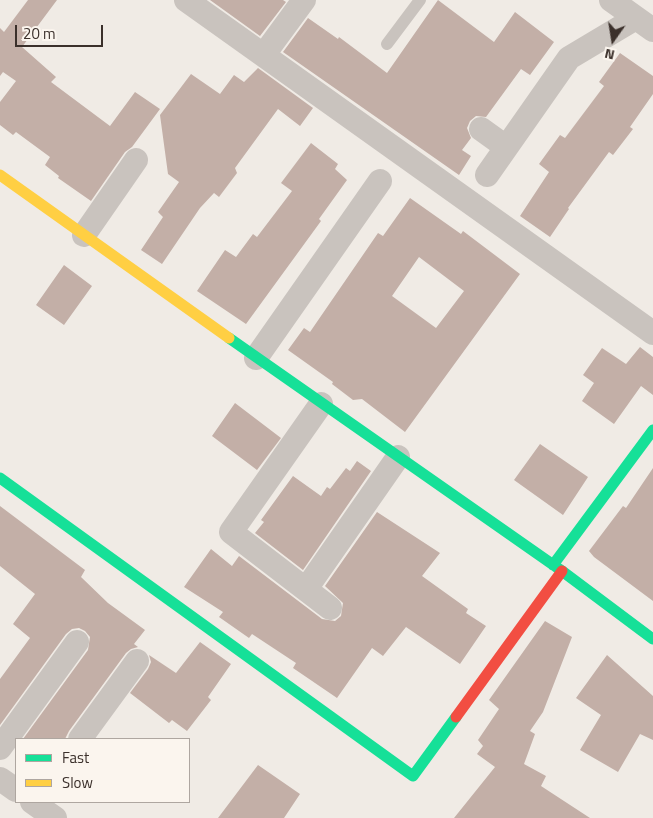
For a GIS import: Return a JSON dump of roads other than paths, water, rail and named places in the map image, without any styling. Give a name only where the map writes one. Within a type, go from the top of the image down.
[{"type":"street","points":[[186,0],[653,333]]},
{"type":"street","points":[[268,49],[304,0]]},
{"type":"street","points":[[487,175],[569,58],[644,24],[611,0]]},
{"type":"street","points":[[481,129],[506,147]]},
{"type":"street","points":[[84,235],[136,160]]},
{"type":"street","points":[[0,175],[321,404],[651,632]]},
{"type":"street","points":[[256,358],[380,181]]},
{"type":"street","points":[[321,404],[231,532],[330,608]]},
{"type":"street","points":[[0,478],[412,776],[653,430]]},
{"type":"street","points":[[306,589],[398,457]]},
{"type":"street","points":[[0,748],[77,642]]},
{"type":"street","points":[[81,738],[137,661]]},
{"type":"street","points":[[0,779],[15,789]]},
{"type":"street","points":[[34,803],[55,818]]},
{"type":"lane","points":[[388,44],[420,0]]}]
